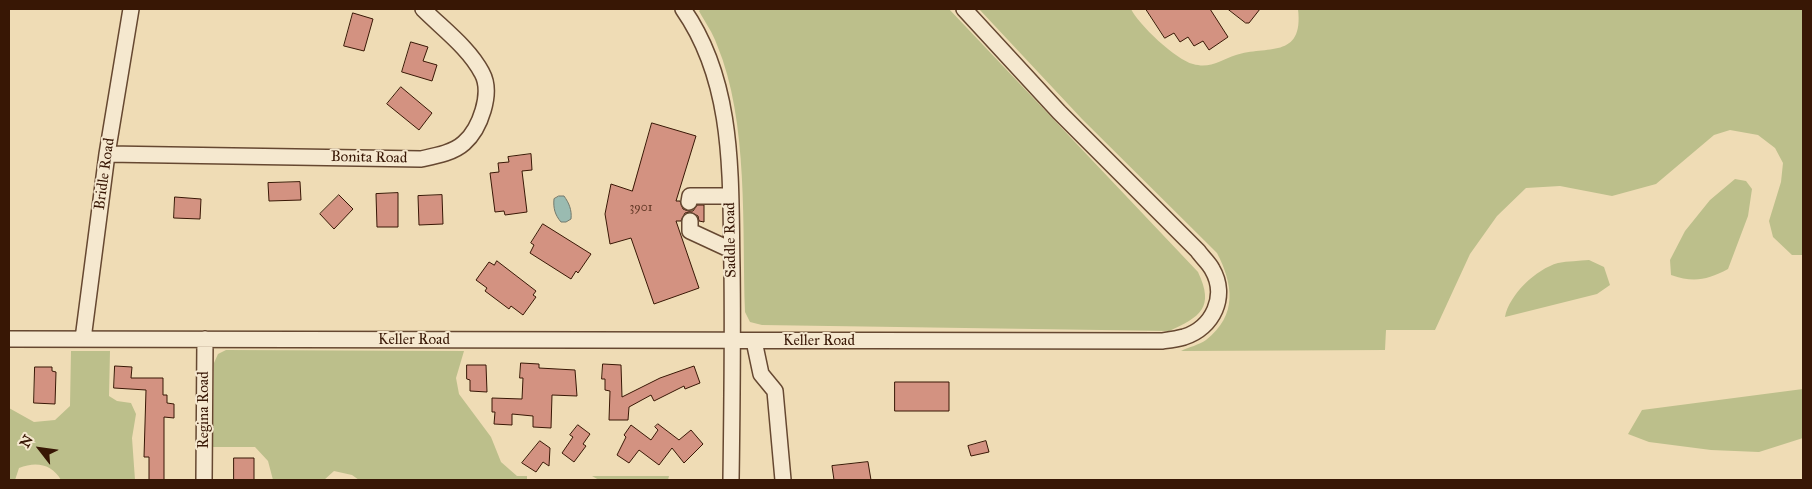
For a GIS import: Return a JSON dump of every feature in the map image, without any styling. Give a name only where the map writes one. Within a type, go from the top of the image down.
[{"type":"street","name":"Bridle Road","points":[[83,339],[107,154],[131,9]]},
{"type":"street","name":"Bonita Road","points":[[107,154],[421,159],[444,154],[464,143],[480,123],[485,99],[483,75],[470,55],[423,9]]},
{"type":"street","name":"Saddle Road","points":[[683,9],[698,30],[713,65],[724,108],[730,196],[733,341],[732,480]]},
{"type":"street","name":"Keller Road","points":[[9,339],[1162,342],[1185,337],[1207,324],[1215,310],[1220,292],[1213,270],[1198,252],[1059,112],[964,9]]},
{"type":"street","points":[[689,202],[690,196],[730,196]]},
{"type":"street","points":[[690,221],[690,231],[731,250]]},
{"type":"street","name":"Regina Road","points":[[204,480],[205,339]]},
{"type":"street","points":[[754,341],[761,374],[775,391],[783,480]]},
{"type":"green space","points":[[701,9],[949,9],[1198,272],[1205,294],[1202,310],[1189,321],[1169,331],[762,325],[750,322],[745,312],[742,176],[734,107],[727,75],[715,41],[699,11]]},
{"type":"green space","points":[[979,9],[1131,9],[1158,41],[1177,56],[1193,64],[1205,65],[1236,55],[1280,47],[1289,43],[1295,36],[1298,25],[1298,9],[1803,9],[1803,255],[1792,255],[1773,237],[1769,221],[1781,182],[1783,163],[1775,148],[1758,135],[1730,130],[1714,135],[1656,184],[1612,196],[1560,186],[1526,188],[1497,216],[1470,254],[1435,330],[1386,330],[1385,350],[1181,351],[1206,340],[1216,330],[1228,310],[1230,299],[1227,276],[1217,253],[1082,119]]},
{"type":"green space","points":[[1735,179],[1746,181],[1752,189],[1748,216],[1728,269],[1707,278],[1694,280],[1671,275],[1670,260],[1685,231],[1710,200]]},
{"type":"green space","points":[[1589,260],[1604,267],[1610,285],[1597,294],[1505,317],[1512,300],[1518,292],[1541,271],[1558,263]]},
{"type":"green space","points":[[226,350],[464,351],[456,378],[459,394],[491,437],[501,462],[517,476],[527,476],[527,480],[359,480],[352,475],[334,471],[324,480],[273,480],[268,461],[255,447],[213,447],[214,363],[218,354]]},
{"type":"green space","points":[[71,351],[110,351],[109,396],[117,401],[131,403],[136,414],[132,438],[135,480],[61,480],[48,467],[31,465],[19,468],[15,480],[9,480],[9,408],[34,422],[55,420],[70,406]]},
{"type":"green space","points":[[1803,389],[1803,438],[1759,452],[1711,450],[1649,442],[1628,434],[1642,410]]},
{"type":"green space","points":[[592,476],[669,476],[668,480],[599,480]]},
{"type":"water","points":[[564,196],[571,210],[571,219],[566,222],[561,222],[555,211],[554,199]]},
{"type":"building","points":[[1146,9],[1210,9],[1228,37],[1209,50],[1203,41],[1194,46],[1188,37],[1180,42],[1174,33],[1165,38]]},
{"type":"building","points":[[1228,9],[1260,9],[1249,23],[1246,23]]},
{"type":"building","points":[[353,13],[373,19],[364,51],[344,46]]},
{"type":"building","points":[[411,42],[428,47],[423,61],[437,65],[432,81],[402,72]]},
{"type":"building","points":[[401,87],[432,113],[419,130],[387,104]]},
{"type":"building","points":[[652,123],[696,136],[676,201],[680,201],[683,209],[688,211],[693,211],[697,205],[704,205],[704,222],[699,221],[698,216],[690,212],[685,213],[681,221],[676,221],[699,288],[654,304],[631,238],[610,244],[605,214],[611,184],[632,191]]},
{"type":"building","points":[[531,154],[532,170],[522,171],[527,212],[505,215],[504,211],[495,212],[490,173],[499,172],[498,163],[509,162],[508,157]]},
{"type":"building","points":[[300,182],[301,200],[269,201],[268,183]]},
{"type":"building","points":[[398,193],[398,227],[377,227],[376,194]]},
{"type":"building","points":[[339,195],[353,209],[334,229],[320,214]]},
{"type":"building","points":[[442,195],[443,224],[419,225],[418,196]]},
{"type":"building","points":[[175,197],[201,199],[200,219],[174,218]]},
{"type":"building","points":[[543,224],[591,254],[578,273],[576,271],[571,279],[530,253],[534,245],[531,243]]},
{"type":"building","points":[[497,261],[536,291],[533,295],[536,297],[523,315],[511,306],[509,309],[485,291],[487,288],[476,280],[489,262],[494,265]]},
{"type":"building","points":[[521,363],[539,364],[539,368],[575,370],[577,396],[552,395],[551,428],[533,427],[533,416],[512,414],[512,425],[494,424],[495,412],[492,412],[492,398],[522,399],[523,378],[520,378]]},
{"type":"building","points":[[603,364],[621,365],[622,397],[660,378],[694,366],[700,383],[685,389],[684,386],[654,401],[651,395],[629,407],[628,420],[609,420],[610,391],[605,390],[605,379],[602,379]]},
{"type":"building","points":[[467,365],[486,365],[487,392],[470,391],[470,380],[467,379]]},
{"type":"building","points":[[115,366],[132,367],[131,378],[163,378],[163,395],[167,395],[167,403],[174,404],[174,418],[164,417],[164,480],[149,480],[149,457],[144,457],[146,390],[114,388]]},
{"type":"building","points":[[35,367],[52,367],[52,371],[56,372],[55,404],[34,403]]},
{"type":"building","points":[[895,382],[949,382],[949,411],[895,411]]},
{"type":"building","points":[[658,424],[679,440],[691,430],[703,444],[684,463],[672,448],[659,465],[639,450],[629,463],[617,455],[626,437],[624,435],[631,425],[651,440],[658,430],[655,427]]},
{"type":"building","points":[[578,425],[590,434],[583,444],[586,446],[574,462],[562,453],[573,437],[570,435]]},
{"type":"building","points":[[540,441],[550,448],[549,466],[543,462],[536,472],[522,463]]},
{"type":"building","points":[[986,441],[989,452],[971,456],[968,446]]},
{"type":"building","points":[[234,458],[254,458],[254,480],[234,480]]},
{"type":"building","points":[[868,462],[871,480],[834,480],[832,466]]}]
